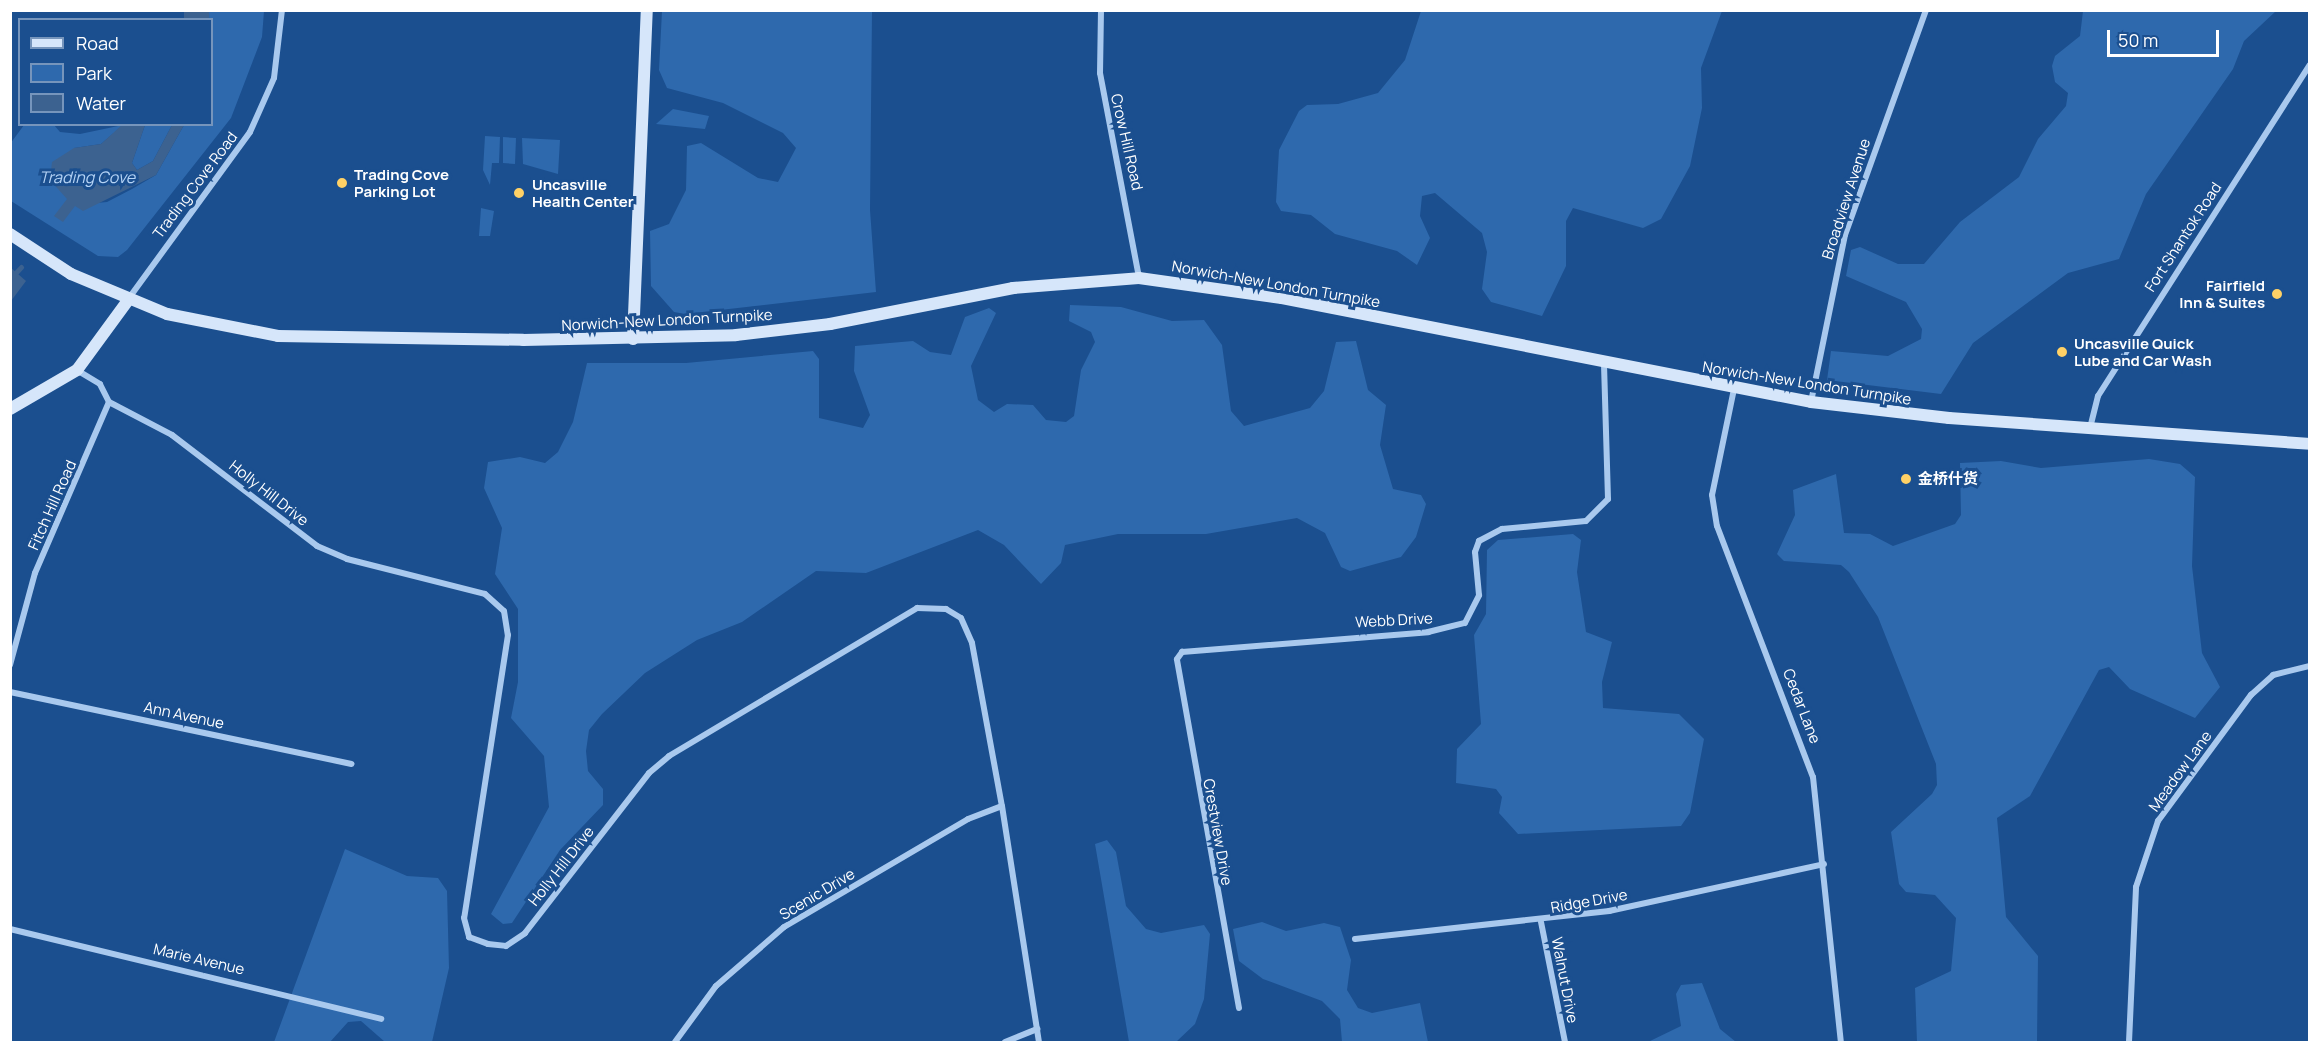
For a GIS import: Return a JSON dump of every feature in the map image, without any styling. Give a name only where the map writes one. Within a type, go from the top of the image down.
[{"type":"main road","points":[[633,339],[647,10]]},
{"type":"main road","name":"Norwich-New London Turnpike","points":[[10,234],[33,252],[129,299],[198,324],[278,336],[633,339],[830,324],[1012,288],[1139,278],[1251,293],[1604,361],[1734,389],[1811,402],[2090,428],[2310,444]]},
{"type":"main road","points":[[10,409],[77,370],[129,299]]},
{"type":"street","name":"Trading Cove Road","points":[[129,299],[250,132],[274,78],[282,10]]},
{"type":"street","name":"Crow Hill Road","points":[[1101,10],[1100,73],[1139,278]]},
{"type":"street","name":"Broadview Avenue","points":[[1811,402],[1845,235],[1926,10]]},
{"type":"street","name":"Fort Shantok Road","points":[[2090,428],[2098,396],[2310,65]]},
{"type":"street","name":"Webb Drive","points":[[1177,659],[1182,652],[1428,632],[1465,623],[1479,595],[1475,552],[1479,541],[1502,530],[1586,521],[1608,499],[1604,361]]},
{"type":"street","points":[[77,370],[100,384],[109,402]]},
{"type":"street","name":"Cedar Lane","points":[[1734,389],[1712,495],[1717,526],[1803,739],[1824,864],[1841,1042]]},
{"type":"street","name":"Fitch Hill Road","points":[[10,665],[35,573],[109,402]]},
{"type":"street","name":"Holly Hill Drive","points":[[109,402],[172,435],[317,546],[347,559],[485,594],[504,612],[508,635],[464,918],[469,937],[507,946],[525,933],[656,768],[917,608],[946,609],[961,618],[972,643],[1002,806],[1039,1042]]},
{"type":"street","name":"Crestview Drive","points":[[1177,659],[1239,1008]]},
{"type":"street","name":"Meadow Lane","points":[[2129,1042],[2136,887],[2158,821],[2251,695],[2273,675],[2310,666]]},
{"type":"street","name":"Ann Avenue","points":[[10,692],[352,764]]},
{"type":"street","name":"Scenic Drive","points":[[675,1042],[716,986],[784,927],[968,819],[1002,806]]},
{"type":"street","name":"Ridge Drive","points":[[1355,939],[1541,922],[1824,864]]},
{"type":"street","name":"Walnut Drive","points":[[1541,922],[1565,1042]]},
{"type":"street","name":"Marie Avenue","points":[[10,929],[381,1019]]},
{"type":"street","points":[[1005,1042],[1037,1029]]},
{"type":"green space","points":[[209,11],[264,11],[262,37],[231,118],[127,250],[118,257],[98,256],[11,201],[10,144],[23,126],[55,126],[60,132],[80,134],[122,126],[101,144],[74,148],[75,205],[107,202],[156,175],[183,126],[213,126],[213,18],[209,18]]},
{"type":"green space","points":[[662,11],[872,11],[870,210],[876,292],[685,314],[674,312],[651,286],[650,231],[669,224],[686,190],[687,146],[701,143],[758,178],[778,182],[796,148],[783,133],[723,103],[667,88],[659,70]]},
{"type":"green space","points":[[1421,11],[1722,11],[1701,68],[1702,108],[1690,166],[1661,219],[1643,228],[1573,208],[1566,221],[1566,266],[1542,316],[1491,302],[1482,289],[1487,252],[1482,233],[1435,193],[1422,196],[1420,216],[1430,238],[1417,265],[1397,251],[1335,234],[1311,215],[1281,211],[1276,202],[1279,150],[1299,111],[1307,105],[1338,104],[1378,93],[1405,60]]},
{"type":"green space","points":[[2083,11],[2276,11],[2244,41],[2233,69],[2146,194],[2119,259],[2068,273],[1973,343],[1941,394],[1827,380],[1831,351],[1888,356],[1921,339],[1922,329],[1906,302],[1846,276],[1851,250],[1860,247],[1898,264],[1924,264],[1960,222],[2019,177],[2038,139],[2066,106],[2068,93],[2055,82],[2052,66],[2055,56],[2080,36]]},
{"type":"green space","points":[[673,109],[709,116],[705,129],[656,124]]},
{"type":"green space","points":[[145,126],[171,126],[153,161],[137,170],[132,163]]},
{"type":"green space","points":[[485,136],[500,137],[499,163],[492,163],[490,185],[483,170]]},
{"type":"green space","points":[[503,137],[516,138],[515,164],[503,163]]},
{"type":"green space","points":[[522,138],[560,140],[558,174],[523,164]]},
{"type":"green space","points":[[481,208],[494,211],[490,236],[479,236]]},
{"type":"green space","points":[[1070,305],[1121,307],[1172,321],[1204,320],[1222,345],[1231,411],[1244,426],[1310,408],[1324,391],[1336,342],[1356,341],[1368,390],[1386,405],[1380,445],[1393,489],[1421,495],[1426,504],[1416,537],[1401,557],[1350,571],[1341,567],[1325,533],[1297,518],[1206,534],[1118,534],[1065,545],[1061,563],[1041,584],[1004,545],[978,530],[866,573],[816,571],[742,622],[697,640],[645,673],[602,714],[589,730],[586,751],[588,771],[603,789],[603,805],[560,850],[512,923],[503,924],[491,914],[549,807],[544,756],[511,718],[518,682],[518,609],[495,574],[502,528],[484,488],[488,462],[520,457],[545,463],[558,452],[573,422],[587,363],[686,363],[813,351],[819,359],[819,418],[863,428],[870,415],[854,371],[855,346],[913,341],[930,352],[951,355],[965,317],[989,308],[996,313],[971,366],[978,400],[994,412],[1007,404],[1033,405],[1046,420],[1066,422],[1074,416],[1081,370],[1095,342],[1091,332],[1069,321]]},
{"type":"green space","points":[[2149,459],[2180,464],[2195,477],[2192,566],[2202,653],[2220,687],[2195,718],[2130,689],[2109,667],[2099,670],[2030,796],[1997,818],[2006,917],[2038,956],[2037,1042],[1917,1042],[1915,988],[1951,971],[1956,918],[1935,895],[1906,892],[1899,884],[1891,832],[1932,794],[1937,785],[1936,764],[1878,617],[1849,572],[1841,565],[1784,561],[1777,554],[1795,515],[1793,490],[1836,474],[1844,533],[1870,534],[1893,546],[1955,524],[1961,515],[1960,463],[2001,461],[2041,468]]},
{"type":"green space","points":[[1573,534],[1581,540],[1577,572],[1586,632],[1612,642],[1602,682],[1603,708],[1679,714],[1704,739],[1690,813],[1681,826],[1518,834],[1499,813],[1502,797],[1496,789],[1456,783],[1457,749],[1481,724],[1474,635],[1486,614],[1487,550],[1498,540]]},
{"type":"green space","points":[[1107,840],[1116,852],[1126,906],[1146,929],[1161,933],[1204,925],[1210,934],[1204,999],[1195,1024],[1176,1042],[1129,1042],[1095,844]]},
{"type":"green space","points":[[345,849],[407,876],[438,878],[447,891],[449,968],[432,1042],[385,1042],[361,1021],[348,1022],[330,1042],[274,1042]]},
{"type":"green space","points":[[1262,922],[1286,931],[1324,923],[1340,927],[1351,960],[1347,990],[1358,1008],[1372,1013],[1420,1003],[1428,1042],[1342,1042],[1340,1019],[1322,1001],[1263,979],[1239,961],[1233,929]]},
{"type":"green space","points":[[1702,983],[1720,1029],[1736,1042],[1648,1042],[1681,1026],[1676,994],[1681,985]]},
{"type":"water","points":[[184,11],[209,11],[209,18],[184,18]]},
{"type":"water","name":"Trading Cove","points":[[121,126],[145,126],[132,163],[137,170],[153,161],[171,126],[183,126],[156,175],[83,211],[75,206],[63,222],[54,216],[67,199],[50,180],[52,162],[74,148],[101,144]]},
{"type":"water","points":[[10,267],[26,281],[11,301],[10,301]]},
{"type":"waterway","points":[[10,279],[21,267]]},
{"type":"place","name":"Trading Cove Parking Lot","points":[[342,183]]},
{"type":"place","name":"Uncasville Health Center","points":[[519,193]]},
{"type":"place","name":"Fairfield Inn & Suites","points":[[2277,294]]},
{"type":"place","name":"Uncasville Quick Lube and Car Wash","points":[[2062,352]]},
{"type":"place","name":"金桥什货","points":[[1906,479]]}]
